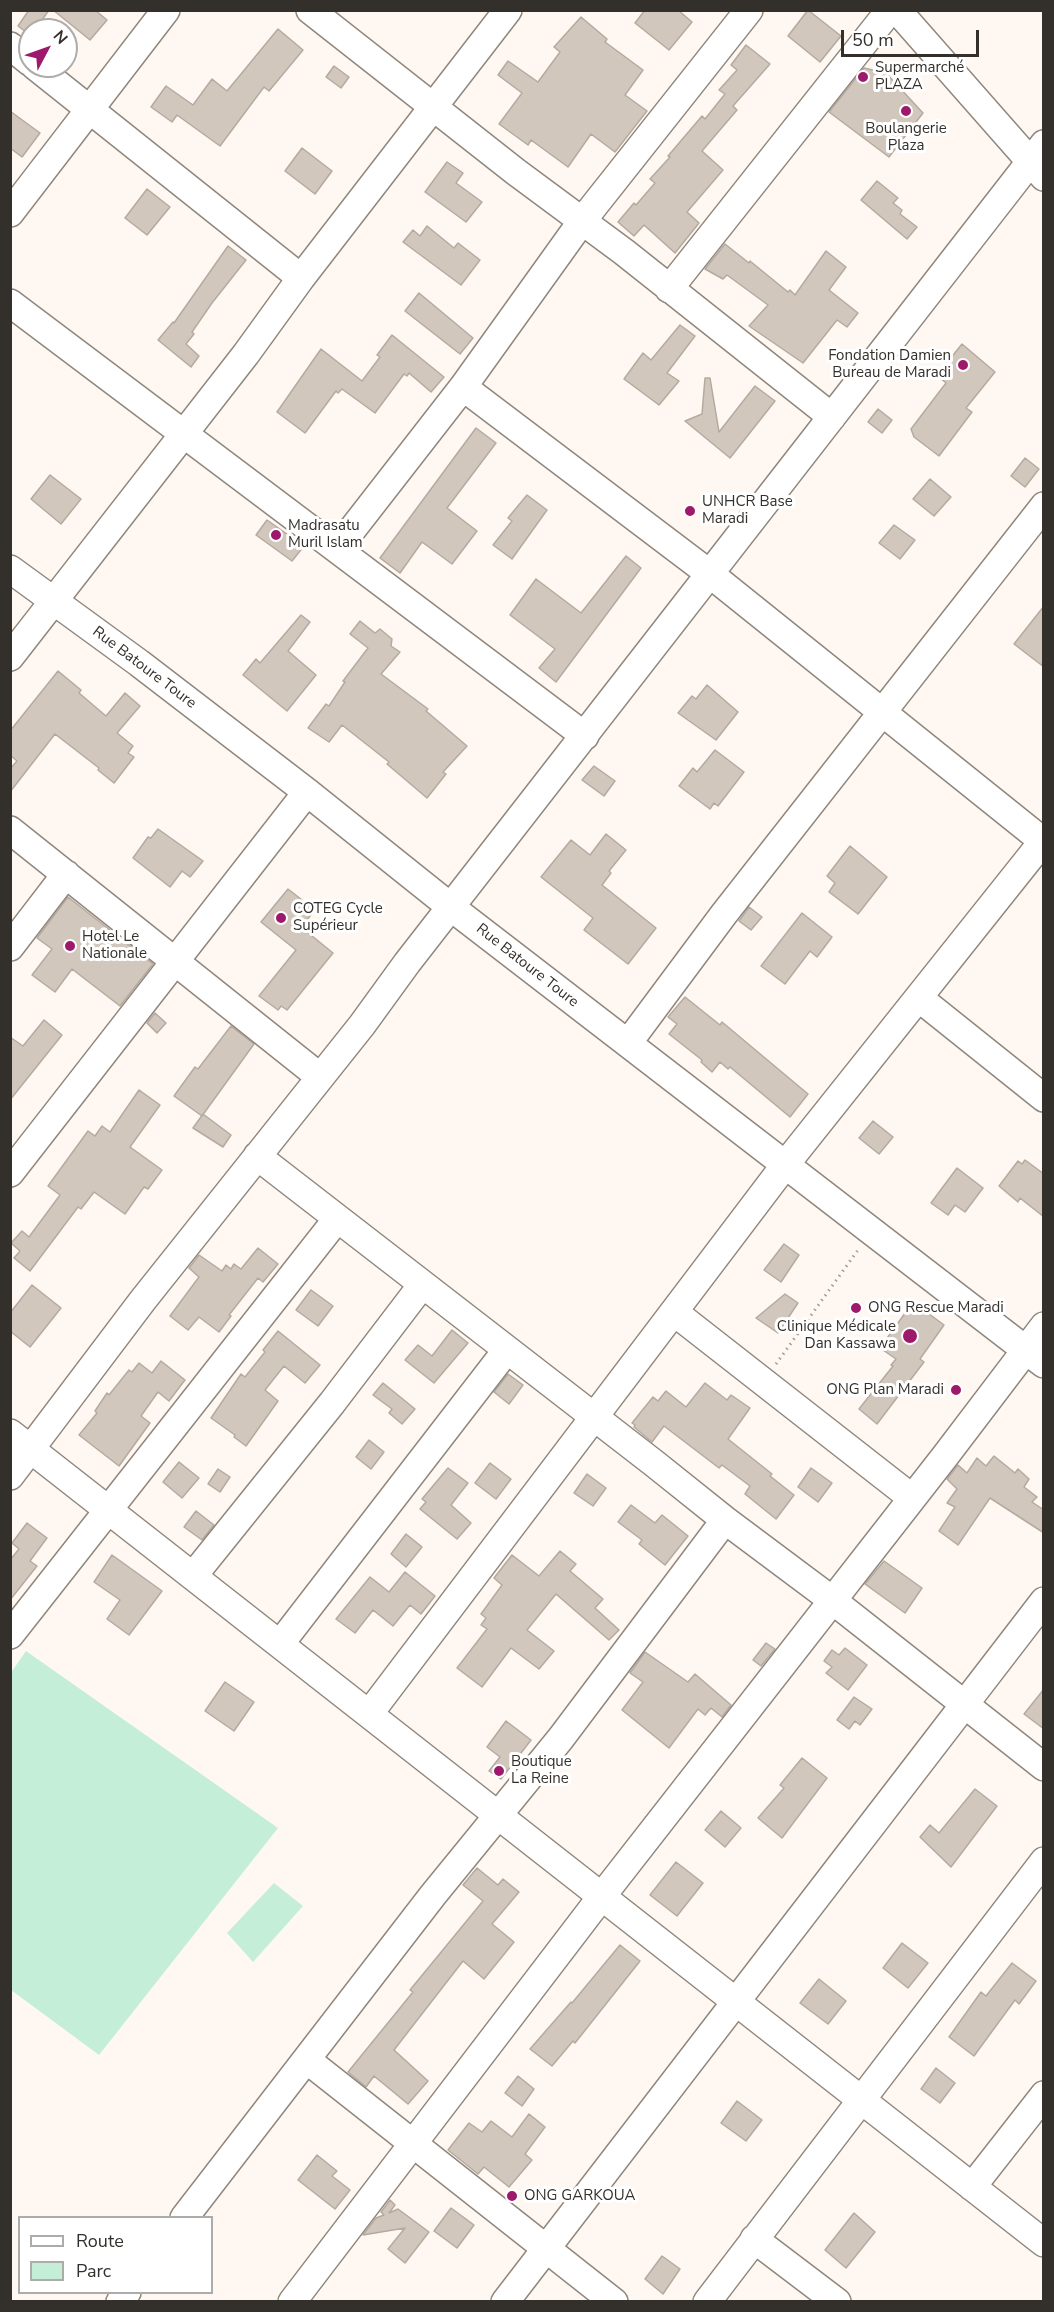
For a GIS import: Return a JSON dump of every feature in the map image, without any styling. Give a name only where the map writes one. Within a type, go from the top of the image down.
[{"type":"street","points":[[10,213],[166,10]]},
{"type":"street","points":[[310,10],[832,417]]},
{"type":"street","points":[[10,657],[184,434],[508,10]]},
{"type":"street","points":[[337,549],[463,387],[582,221],[749,10]]},
{"type":"street","points":[[669,290],[890,10]]},
{"type":"street","points":[[10,1476],[21,1441],[143,1300],[452,908],[832,417],[1039,161],[897,10]]},
{"type":"street","points":[[50,78],[301,278]]},
{"type":"street","points":[[10,303],[585,736]]},
{"type":"street","points":[[369,1714],[785,1165],[1043,841],[710,574],[463,387]]},
{"type":"street","points":[[628,1043],[724,914],[816,798],[881,711],[1044,506]]},
{"type":"street","name":"Rue Batoure Toure","points":[[10,569],[139,663],[307,792],[452,908],[1034,1357]]},
{"type":"street","points":[[10,1173],[307,792]]},
{"type":"street","points":[[10,830],[320,1077]]},
{"type":"street","points":[[10,947],[66,874]]},
{"type":"street","points":[[919,998],[1044,1098]]},
{"type":"street","points":[[257,1156],[506,1351],[832,1600],[1044,1767]]},
{"type":"street","points":[[10,1635],[337,1219]]},
{"type":"street","points":[[193,1576],[332,1404],[422,1285]]},
{"type":"street","points":[[674,1312],[912,1498]]},
{"type":"street","points":[[292,2301],[602,1896],[912,1498],[1034,1357],[1044,1326]]},
{"type":"street","points":[[280,1644],[506,1351]]},
{"type":"street","points":[[21,1441],[1044,2243]]},
{"type":"street","points":[[185,2216],[433,1895],[499,1816],[725,1520]]},
{"type":"street","points":[[504,2301],[1044,1601]]},
{"type":"street","points":[[707,2301],[1044,1862]]},
{"type":"street","points":[[307,2060],[614,2301]]},
{"type":"street","points":[[972,2187],[1044,2095]]},
{"type":"street","points":[[754,2239],[837,2301]]},
{"type":"path","points":[[763,1382],[872,1232]]},
{"type":"green space","points":[[26,1651],[278,1828],[99,2055],[11,1990],[10,1674]]},
{"type":"green space","points":[[274,1883],[303,1906],[253,1962],[227,1933]]},
{"type":"building","points":[[29,10],[49,10],[43,18],[24,18]]},
{"type":"building","points":[[53,10],[95,10],[107,20],[90,40],[78,30],[78,18],[63,18]]},
{"type":"building","points":[[645,10],[678,10],[692,22],[669,50],[635,23]]},
{"type":"building","points":[[808,10],[841,36],[820,62],[788,36]]},
{"type":"building","points":[[581,17],[607,39],[605,42],[643,70],[625,95],[647,111],[615,152],[591,134],[568,167],[531,140],[528,145],[499,124],[522,93],[498,75],[508,61],[538,82],[560,52],[554,47]]},
{"type":"building","points":[[278,29],[303,50],[269,91],[264,87],[220,146],[177,115],[172,122],[151,107],[166,86],[193,105],[212,79],[227,91]]},
{"type":"building","points":[[746,45],[770,64],[733,106],[737,110],[702,151],[723,170],[687,212],[699,223],[675,253],[644,225],[634,236],[618,222],[655,183],[650,179],[670,157],[668,156],[702,116],[705,119],[725,94],[719,90],[737,70],[731,65]]},
{"type":"building","points":[[334,66],[349,77],[341,88],[326,77]]},
{"type":"building","points":[[864,68],[886,73],[923,113],[889,157],[829,112]]},
{"type":"building","points":[[10,111],[40,133],[22,157],[10,148]]},
{"type":"building","points":[[302,148],[332,171],[315,194],[285,171]]},
{"type":"building","points":[[447,162],[463,173],[456,183],[482,202],[466,222],[425,192]]},
{"type":"building","points":[[877,181],[898,198],[893,203],[902,210],[900,214],[917,227],[907,239],[861,200]]},
{"type":"building","points":[[147,189],[170,207],[147,235],[125,218]]},
{"type":"building","points":[[427,226],[454,248],[458,243],[480,260],[461,285],[403,242],[413,230],[420,236]]},
{"type":"building","points":[[725,244],[795,295],[826,251],[846,267],[829,290],[858,313],[847,327],[837,320],[803,363],[749,326],[768,305],[727,275],[723,279],[705,269]]},
{"type":"building","points":[[228,246],[246,260],[192,332],[194,334],[186,344],[199,356],[191,367],[158,340],[174,323]]},
{"type":"building","points":[[419,293],[473,338],[460,354],[405,311]]},
{"type":"building","points":[[680,325],[695,336],[667,373],[679,381],[659,405],[624,379],[643,353],[651,360]]},
{"type":"building","points":[[392,335],[444,377],[431,392],[409,373],[407,376],[404,374],[375,413],[342,389],[338,393],[336,391],[305,433],[277,412],[321,349],[362,381],[380,357],[377,355]]},
{"type":"building","points":[[962,344],[995,372],[966,408],[972,412],[939,456],[914,437],[911,429],[946,383],[937,375]]},
{"type":"building","points":[[705,378],[710,378],[719,432],[755,386],[775,401],[730,458],[685,421],[702,414]]},
{"type":"building","points":[[878,409],[892,420],[882,433],[868,422]]},
{"type":"building","points":[[476,428],[496,443],[447,508],[477,531],[452,564],[422,542],[400,573],[380,558]]},
{"type":"building","points":[[1025,458],[1039,469],[1025,487],[1011,476]]},
{"type":"building","points":[[50,475],[81,499],[61,524],[31,499]]},
{"type":"building","points":[[930,479],[951,497],[934,516],[913,499]]},
{"type":"building","points":[[527,495],[547,510],[512,559],[493,545],[512,521],[508,518]]},
{"type":"building","points":[[267,520],[304,546],[292,561],[256,535]]},
{"type":"building","points":[[894,525],[915,540],[900,559],[879,543]]},
{"type":"building","points":[[626,556],[641,568],[556,682],[539,668],[555,649],[510,615],[536,579],[581,613]]},
{"type":"building","points":[[1044,606],[1044,667],[1014,644]]},
{"type":"building","points":[[301,615],[310,622],[288,651],[316,675],[287,711],[243,675],[256,659],[260,663]]},
{"type":"building","points":[[360,621],[375,633],[380,629],[392,639],[391,646],[400,652],[381,674],[428,709],[426,711],[467,746],[443,772],[446,774],[427,798],[387,764],[389,762],[342,725],[329,742],[308,728],[326,704],[329,706],[345,682],[343,681],[368,648],[350,634]]},
{"type":"building","points":[[58,671],[81,690],[79,693],[106,716],[125,693],[140,706],[117,733],[133,746],[128,753],[134,757],[114,783],[98,770],[99,768],[55,734],[10,792],[10,769],[17,761],[10,755],[10,731]]},
{"type":"building","points":[[707,685],[738,712],[716,740],[678,713],[692,696],[696,699]]},
{"type":"building","points":[[715,750],[744,772],[718,806],[714,803],[710,809],[679,786],[693,768],[697,772]]},
{"type":"building","points":[[594,766],[615,781],[604,796],[582,780]]},
{"type":"building","points":[[158,829],[203,861],[190,877],[182,871],[170,887],[133,858],[148,837],[151,838]]},
{"type":"building","points":[[606,834],[626,850],[609,871],[611,873],[602,885],[656,928],[628,964],[584,930],[593,918],[541,877],[571,840],[590,855]]},
{"type":"building","points":[[850,846],[887,877],[858,914],[829,892],[835,883],[827,876]]},
{"type":"building","points":[[288,889],[315,910],[301,927],[333,953],[287,1010],[281,1006],[278,1010],[259,996],[296,950],[261,922]]},
{"type":"building","points":[[68,897],[153,964],[120,1006],[72,969],[55,992],[32,975],[52,949],[37,938]]},
{"type":"building","points":[[749,907],[762,917],[751,930],[739,921]]},
{"type":"building","points":[[802,913],[832,937],[817,957],[810,951],[785,984],[761,966]]},
{"type":"building","points":[[685,997],[720,1025],[722,1022],[808,1094],[790,1117],[730,1067],[728,1069],[720,1062],[712,1072],[701,1062],[702,1060],[669,1034],[677,1024],[668,1017]]},
{"type":"building","points":[[155,1013],[166,1023],[157,1033],[147,1023]]},
{"type":"building","points":[[44,1020],[62,1035],[10,1100],[10,1037],[23,1046]]},
{"type":"building","points":[[231,1026],[254,1044],[202,1116],[174,1096],[195,1067],[198,1069]]},
{"type":"building","points":[[139,1090],[160,1105],[130,1147],[162,1170],[148,1189],[144,1187],[125,1214],[94,1192],[81,1209],[78,1207],[30,1271],[14,1258],[20,1251],[11,1243],[22,1231],[29,1237],[60,1195],[48,1186],[88,1131],[95,1136],[102,1126],[110,1132]]},
{"type":"building","points":[[203,1114],[231,1135],[223,1147],[193,1128]]},
{"type":"building","points":[[873,1121],[893,1137],[879,1154],[859,1138]]},
{"type":"building","points":[[1025,1160],[1044,1174],[1044,1217],[1020,1198],[1018,1202],[999,1186],[1018,1161],[1022,1164]]},
{"type":"building","points":[[957,1168],[983,1188],[965,1212],[955,1205],[948,1215],[931,1203]]},
{"type":"building","points":[[784,1244],[799,1255],[781,1282],[764,1270]]},
{"type":"building","points":[[258,1248],[278,1264],[263,1282],[258,1278],[229,1315],[231,1316],[219,1332],[199,1317],[188,1330],[170,1316],[199,1277],[189,1268],[199,1255],[222,1271],[226,1265],[231,1269],[234,1264],[241,1269]]},
{"type":"building","points":[[32,1285],[61,1308],[30,1347],[10,1331],[10,1313]]},
{"type":"building","points":[[311,1290],[333,1306],[318,1326],[296,1310]]},
{"type":"building","points":[[785,1294],[798,1303],[778,1333],[756,1318]]},
{"type":"building","points":[[913,1302],[944,1325],[920,1359],[924,1362],[877,1424],[859,1409],[893,1366],[891,1365],[896,1359],[880,1348]]},
{"type":"building","points":[[452,1330],[468,1343],[434,1383],[405,1360],[418,1345],[432,1356]]},
{"type":"building","points":[[278,1331],[320,1365],[305,1383],[284,1366],[265,1390],[278,1401],[246,1446],[211,1418],[241,1374],[245,1377]]},
{"type":"building","points":[[161,1361],[185,1380],[169,1401],[158,1392],[141,1416],[150,1423],[119,1466],[79,1435],[97,1413],[95,1411],[107,1393],[109,1395],[129,1370],[132,1372],[139,1363],[152,1373]]},
{"type":"building","points":[[508,1374],[523,1385],[509,1404],[494,1392]]},
{"type":"building","points":[[383,1383],[415,1409],[402,1424],[389,1413],[392,1409],[373,1395]]},
{"type":"building","points":[[705,1383],[727,1400],[731,1395],[750,1408],[728,1439],[794,1495],[776,1519],[745,1494],[750,1486],[722,1465],[719,1468],[664,1426],[652,1442],[634,1427],[632,1423],[653,1397],[658,1401],[666,1391],[686,1407]]},
{"type":"building","points":[[369,1440],[384,1452],[371,1469],[356,1457]]},
{"type":"building","points":[[994,1456],[1015,1473],[1018,1469],[1029,1479],[1024,1487],[1037,1497],[1032,1502],[1044,1510],[1044,1533],[990,1498],[958,1545],[939,1531],[955,1507],[947,1503],[957,1489],[947,1479],[958,1465],[967,1473],[977,1458],[986,1466]]},
{"type":"building","points":[[179,1462],[199,1478],[182,1498],[163,1482]]},
{"type":"building","points":[[490,1463],[511,1479],[496,1499],[475,1483]]},
{"type":"building","points":[[448,1468],[468,1483],[451,1505],[471,1523],[457,1539],[420,1509],[426,1502],[422,1499]]},
{"type":"building","points":[[811,1468],[832,1483],[818,1502],[798,1487]]},
{"type":"building","points":[[218,1469],[230,1477],[220,1492],[208,1484]]},
{"type":"building","points":[[587,1474],[606,1488],[593,1506],[574,1493]]},
{"type":"building","points":[[631,1505],[655,1523],[662,1515],[688,1536],[665,1565],[639,1544],[642,1540],[618,1522]]},
{"type":"building","points":[[196,1511],[214,1525],[202,1540],[184,1527]]},
{"type":"building","points":[[27,1523],[47,1538],[30,1561],[37,1566],[10,1600],[10,1560],[19,1549],[12,1543]]},
{"type":"building","points":[[406,1534],[422,1547],[406,1567],[391,1554]]},
{"type":"building","points":[[560,1551],[576,1564],[570,1571],[603,1599],[595,1608],[619,1630],[609,1640],[556,1594],[527,1630],[554,1651],[539,1669],[511,1648],[482,1687],[457,1668],[487,1629],[481,1625],[486,1618],[481,1614],[502,1585],[494,1578],[512,1555],[539,1576]]},
{"type":"building","points":[[112,1555],[162,1591],[129,1635],[107,1619],[120,1600],[94,1582]]},
{"type":"building","points":[[884,1561],[922,1588],[905,1613],[865,1584]]},
{"type":"building","points":[[405,1572],[435,1596],[421,1614],[410,1605],[393,1626],[373,1610],[355,1633],[336,1619],[370,1577],[389,1592]]},
{"type":"building","points":[[766,1643],[775,1649],[761,1666],[753,1660]]},
{"type":"building","points":[[845,1648],[867,1665],[848,1690],[826,1673],[832,1667],[824,1661],[832,1650],[839,1655]]},
{"type":"building","points":[[645,1652],[688,1682],[695,1674],[731,1705],[722,1717],[711,1708],[705,1715],[698,1709],[669,1748],[622,1710],[643,1682],[630,1673]]},
{"type":"building","points":[[225,1682],[254,1702],[234,1731],[205,1711]]},
{"type":"building","points":[[1044,1689],[1044,1729],[1024,1714]]},
{"type":"building","points":[[854,1697],[872,1709],[860,1725],[855,1721],[849,1729],[837,1720]]},
{"type":"building","points":[[506,1721],[531,1740],[501,1779],[489,1771],[500,1757],[487,1747]]},
{"type":"building","points":[[802,1758],[827,1778],[782,1838],[758,1818],[784,1788],[780,1785]]},
{"type":"building","points":[[975,1789],[997,1806],[951,1867],[920,1837],[930,1825],[939,1833]]},
{"type":"building","points":[[721,1811],[741,1828],[725,1847],[705,1830]]},
{"type":"building","points":[[676,1862],[703,1883],[677,1916],[650,1895]]},
{"type":"building","points":[[477,1868],[498,1885],[503,1879],[519,1892],[492,1924],[514,1942],[484,1979],[463,1961],[394,2050],[428,2081],[408,2104],[374,2076],[366,2087],[348,2072],[413,1992],[410,1990],[483,1901],[463,1885]]},
{"type":"building","points":[[902,1943],[928,1963],[908,1988],[883,1968]]},
{"type":"building","points":[[620,1945],[640,1961],[575,2043],[573,2041],[552,2066],[530,2049]]},
{"type":"building","points":[[1012,1963],[1036,1981],[1019,2004],[1015,2000],[974,2056],[949,2037],[981,1992],[986,1996]]},
{"type":"building","points":[[819,1979],[846,2001],[828,2024],[800,2003]]},
{"type":"building","points":[[936,2068],[955,2083],[940,2103],[921,2089]]},
{"type":"building","points":[[518,2076],[534,2089],[522,2106],[505,2093]]},
{"type":"building","points":[[737,2101],[762,2120],[746,2141],[721,2123]]},
{"type":"building","points":[[529,2114],[545,2127],[525,2154],[532,2160],[509,2187],[484,2167],[478,2174],[448,2150],[469,2123],[482,2132],[491,2121],[512,2137]]},
{"type":"building","points":[[317,2155],[337,2171],[332,2176],[350,2190],[335,2209],[298,2180]]},
{"type":"building","points":[[390,2200],[395,2205],[389,2213],[398,2209],[429,2232],[405,2263],[388,2249],[405,2228],[363,2235],[376,2218],[384,2215],[381,2212]]},
{"type":"building","points":[[451,2208],[474,2225],[457,2248],[434,2231]]},
{"type":"building","points":[[854,2213],[875,2232],[846,2268],[825,2250]]},
{"type":"building","points":[[662,2256],[680,2269],[663,2294],[645,2279]]},
{"type":"place","name":"Supermarché PLAZA","points":[[863,77]]},
{"type":"place","name":"Boulangerie Plaza","points":[[906,111]]},
{"type":"place","name":"Fondation Damien Bureau de Maradi","points":[[963,365]]},
{"type":"place","name":"UNHCR Base Maradi","points":[[690,511]]},
{"type":"place","name":"Madrasatu Muril Islam","points":[[276,535]]},
{"type":"place","name":"COTEG Cycle Supérieur","points":[[281,918]]},
{"type":"place","name":"Hotel Le Nationale","points":[[70,946]]},
{"type":"place","name":"ONG Rescue Maradi","points":[[856,1308]]},
{"type":"place","name":"Clinique Médicale Dan Kassawa","points":[[910,1336]]},
{"type":"place","name":"ONG Plan Maradi","points":[[956,1390]]},
{"type":"place","name":"Boutique La Reine","points":[[499,1771]]},
{"type":"place","name":"ONG GARKOUA","points":[[512,2196]]}]
